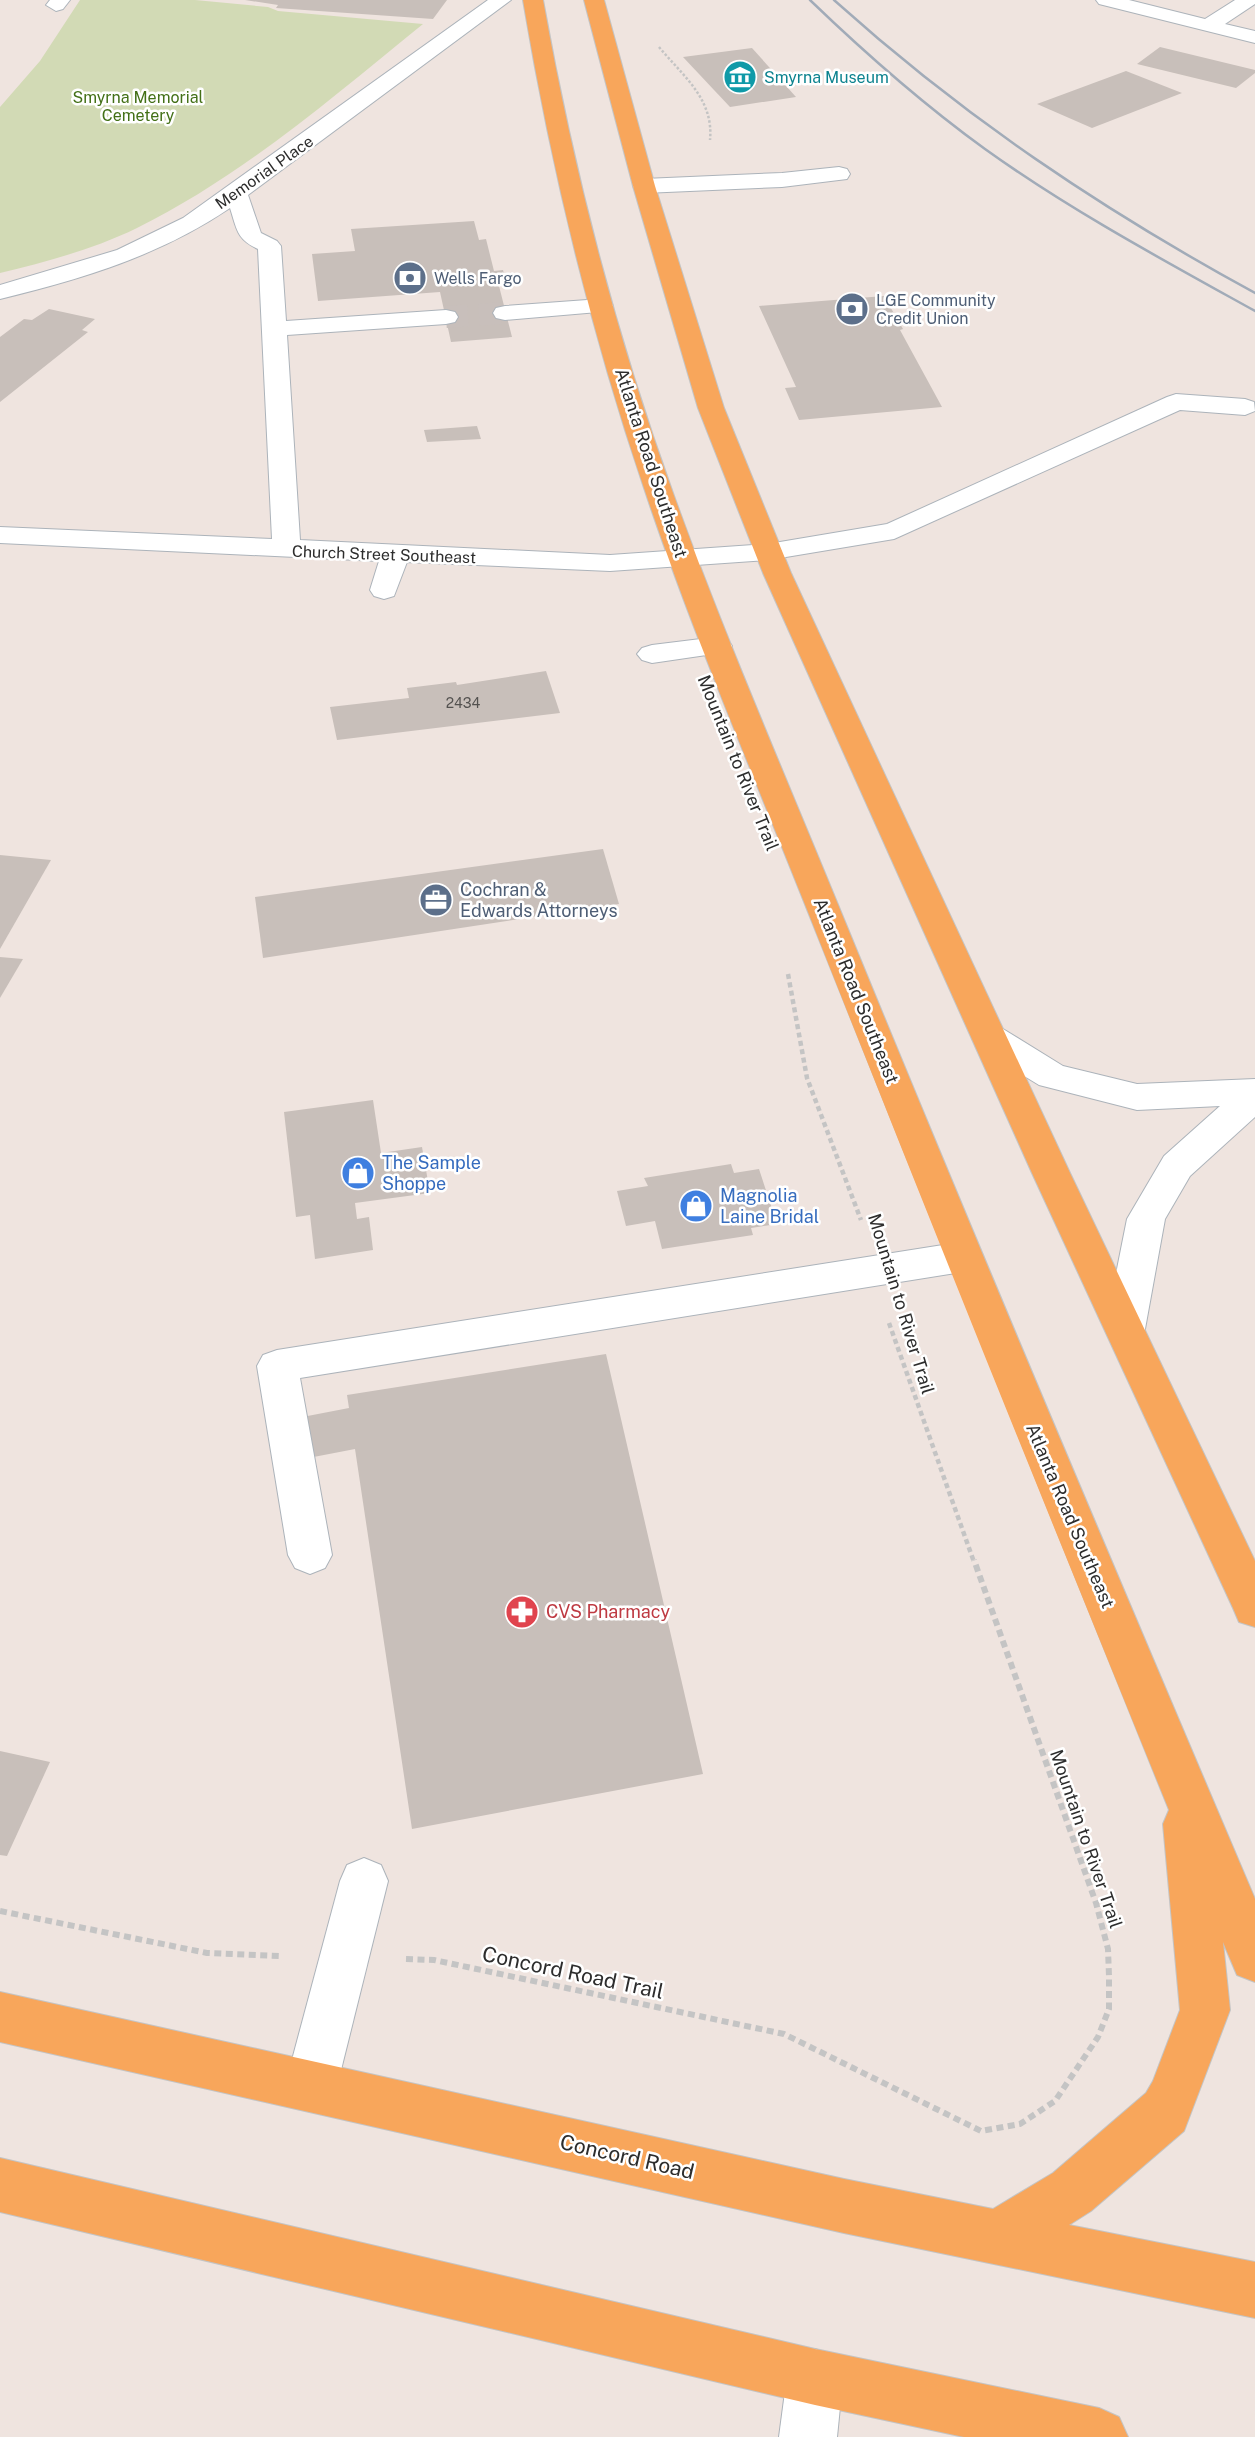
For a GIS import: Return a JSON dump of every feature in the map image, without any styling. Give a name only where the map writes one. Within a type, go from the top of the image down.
[{"type":"main road","name":"Atlanta Road Southeast","points":[[533,0],[547,89],[578,225],[624,384],[683,560],[962,1257],[1255,1958]]},
{"type":"main road","points":[[599,4],[643,186],[711,408],[768,552],[1255,1608]]},
{"type":"main road","points":[[996,2238],[1072,2192],[1165,2112],[1174,2094],[1205,2010],[1184,1787]]},
{"type":"main road","name":"Concord Road","points":[[0,2017],[996,2238],[1255,2290]]},
{"type":"main road","points":[[0,2185],[815,2377],[1099,2437]]},
{"type":"street","name":"Memorial Place","points":[[0,292],[73,273],[145,247],[236,194],[501,0]]},
{"type":"street","points":[[1106,0],[1255,37]]},
{"type":"street","points":[[1209,25],[1248,0]]},
{"type":"street","points":[[643,186],[782,180],[839,174]]},
{"type":"street","points":[[236,194],[251,237],[268,246],[287,550]]},
{"type":"street","points":[[506,313],[601,306]]},
{"type":"street","points":[[274,329],[446,317]]},
{"type":"street","name":"Church Street Southeast","points":[[0,535],[610,563],[768,552],[894,531],[1176,402],[1245,407]]},
{"type":"street","points":[[384,590],[396,553]]},
{"type":"street","points":[[652,654],[717,646]]},
{"type":"street","points":[[990,1038],[1052,1076],[1136,1097],[1255,1094]]},
{"type":"street","points":[[1125,1329],[1146,1219],[1177,1167],[1255,1094]]},
{"type":"street","points":[[310,1555],[277,1366],[962,1257]]},
{"type":"street","points":[[311,2086],[364,1881]]},
{"type":"street","points":[[808,2437],[815,2377]]},
{"type":"path","points":[[655,41],[707,106],[711,134],[706,148]]},
{"type":"path","name":"Mountain to River Trail","points":[[787,962],[807,1078],[856,1202],[892,1335],[1099,1914],[1108,1949],[1109,2009],[1098,2037],[1086,2053]]},
{"type":"path","name":"Concord Road Trail","points":[[0,1911],[207,1953],[434,1960],[784,2034],[981,2131],[1020,2124],[1055,2101],[1086,2053]]},
{"type":"green space","name":"Smyrna Memorial Cemetery","points":[[80,0],[195,0],[268,7],[278,11],[423,24],[286,134],[176,207],[137,228],[87,249],[0,273],[0,107],[40,61]]},
{"type":"building","points":[[245,0],[447,0],[433,19],[276,8],[278,5]]},
{"type":"building","points":[[1160,47],[1255,70],[1255,73],[1236,88],[1137,64]]},
{"type":"building","name":"Smyrna Museum","points":[[752,48],[796,97],[730,107],[683,57]]},
{"type":"building","points":[[1126,71],[1182,93],[1092,128],[1037,104]]},
{"type":"building","name":"Wells Fargo","points":[[474,221],[479,240],[486,239],[494,271],[503,270],[507,285],[499,286],[512,337],[451,342],[440,292],[318,301],[312,254],[355,251],[351,229]]},
{"type":"building","points":[[884,296],[942,407],[799,420],[785,388],[796,387],[759,306]]},
{"type":"building","points":[[49,309],[95,319],[82,330],[88,332],[0,402],[0,337],[24,319],[32,320]]},
{"type":"building","points":[[477,426],[481,439],[427,442],[424,430]]},
{"type":"building","points":[[546,671],[560,713],[337,740],[330,707],[409,698],[407,688],[456,682],[457,685]]},
{"type":"building","name":"Cochran & Edwards Attorneys","points":[[603,849],[619,904],[263,958],[255,897]]},
{"type":"building","points":[[0,855],[51,860],[0,949]]},
{"type":"building","points":[[0,957],[23,959],[0,998]]},
{"type":"building","name":"The Sample Shoppe","points":[[373,1100],[381,1153],[422,1147],[430,1193],[355,1203],[357,1219],[369,1217],[373,1250],[315,1259],[310,1215],[296,1217],[284,1112]]},
{"type":"building","name":"Magnolia Laine Bridal","points":[[731,1164],[734,1173],[759,1169],[777,1224],[751,1228],[753,1235],[662,1249],[655,1221],[626,1226],[617,1191],[648,1186],[644,1178]]},
{"type":"building","name":"CVS Pharmacy","points":[[606,1354],[703,1774],[412,1829],[355,1449],[298,1460],[292,1419],[349,1408],[347,1395]]},
{"type":"building","points":[[0,1751],[50,1762],[7,1856],[0,1855]]},
{"type":"tunnel","points":[[446,317],[505,313]]},
{"type":"railway","points":[[810,0],[895,77],[985,149],[1084,214],[1255,311]]},
{"type":"railway","points":[[834,0],[933,83],[1036,159],[1143,228],[1255,293]]},
{"type":"place","name":"Smyrna Museum","points":[[740,77]]},
{"type":"place","name":"Wells Fargo","points":[[410,278]]},
{"type":"place","name":"LGE Community Credit Union","points":[[852,309]]},
{"type":"place","name":"Cochran & Edwards Attorneys","points":[[436,900]]},
{"type":"place","name":"The Sample Shoppe","points":[[358,1173]]},
{"type":"place","name":"Magnolia Laine Bridal","points":[[696,1206]]},
{"type":"place","name":"CVS Pharmacy","points":[[522,1612]]}]
